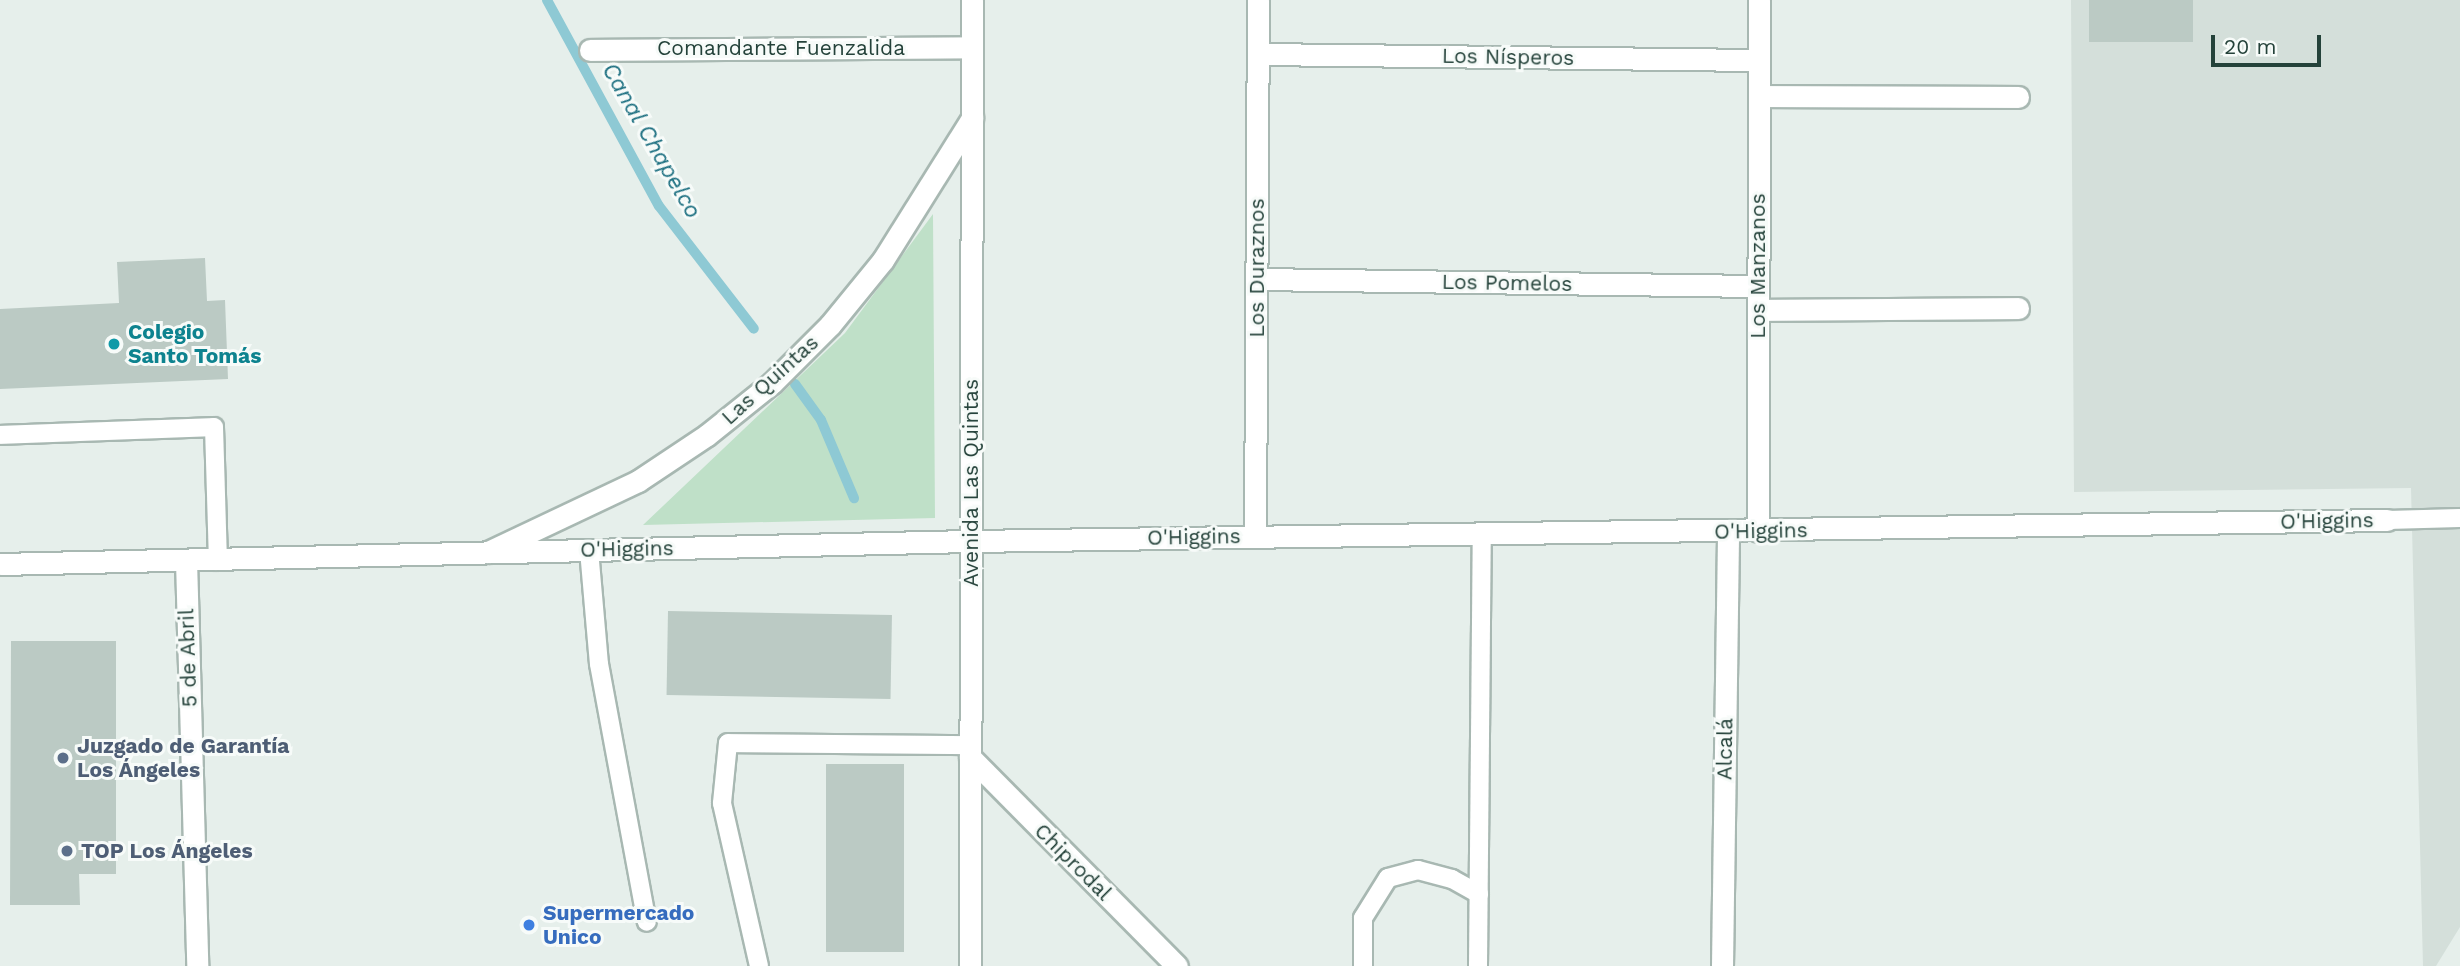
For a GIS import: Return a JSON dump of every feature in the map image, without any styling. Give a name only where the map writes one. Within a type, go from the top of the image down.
[{"type":"street","name":"Avenida Las Quintas","points":[[970,966],[972,0]]},
{"type":"street","name":"Los Duraznos","points":[[1255,535],[1258,0]]},
{"type":"street","name":"Los Manzanos","points":[[1758,531],[1759,0]]},
{"type":"street","name":"Comandante Fuenzalida","points":[[590,50],[972,47]]},
{"type":"street","name":"Los Nísperos","points":[[1258,54],[1759,60]]},
{"type":"street","points":[[1759,96],[2018,97]]},
{"type":"street","name":"Las Quintas","points":[[487,552],[638,481],[707,435],[772,383],[830,324],[883,260],[972,117]]},
{"type":"street","name":"Los Pomelos","points":[[1256,279],[1758,286]]},
{"type":"street","points":[[1758,310],[2018,308]]},
{"type":"street","name":"O'Higgins","points":[[0,564],[1255,535],[1728,532],[2387,520]]},
{"type":"street","name":"Alcalá","points":[[1721,966],[1728,532]]},
{"type":"street","name":"5 de Abril","points":[[186,560],[197,966]]},
{"type":"street","name":"Chiprodal","points":[[970,751],[1177,966]]},
{"type":"lane","points":[[0,435],[214,427],[218,561]]},
{"type":"lane","points":[[2387,520],[2460,518]]},
{"type":"lane","points":[[1478,966],[1482,534]]},
{"type":"lane","points":[[589,550],[599,664],[647,922]]},
{"type":"lane","points":[[759,966],[722,803],[728,743],[970,751]]},
{"type":"lane","points":[[1363,966],[1363,918],[1388,878],[1418,870],[1452,879],[1479,894]]},
{"type":"shaded area","points":[[2071,0],[2460,0],[2460,927],[2436,966],[2423,966],[2411,488],[2074,492]]},
{"type":"green space","points":[[933,214],[935,518],[643,525],[845,333]]},
{"type":"building","points":[[2089,0],[2193,0],[2193,42],[2089,42]]},
{"type":"building","name":"Colegio Santo Tomás","points":[[205,258],[207,301],[225,300],[228,379],[0,389],[0,309],[119,303],[117,262]]},
{"type":"building","points":[[668,611],[892,615],[890,699],[667,695]]},
{"type":"building","name":"Juzgado de Garantía Los Ángeles","points":[[11,641],[116,641],[116,874],[79,874],[80,905],[10,905]]},
{"type":"building","points":[[826,764],[904,764],[904,952],[826,952]]},
{"type":"waterway","name":"Canal Chapelco","points":[[547,0],[659,206],[754,329]]},
{"type":"waterway","name":"Canal Chapelco","points":[[795,384],[821,420],[854,498]]},
{"type":"place","name":"Colegio Santo Tomás","points":[[114,344]]},
{"type":"place","name":"Juzgado de Garantía Los Ángeles","points":[[63,758]]},
{"type":"place","name":"TOP Los Ángeles","points":[[67,851]]},
{"type":"place","name":"Supermercado Unico","points":[[529,925]]}]
